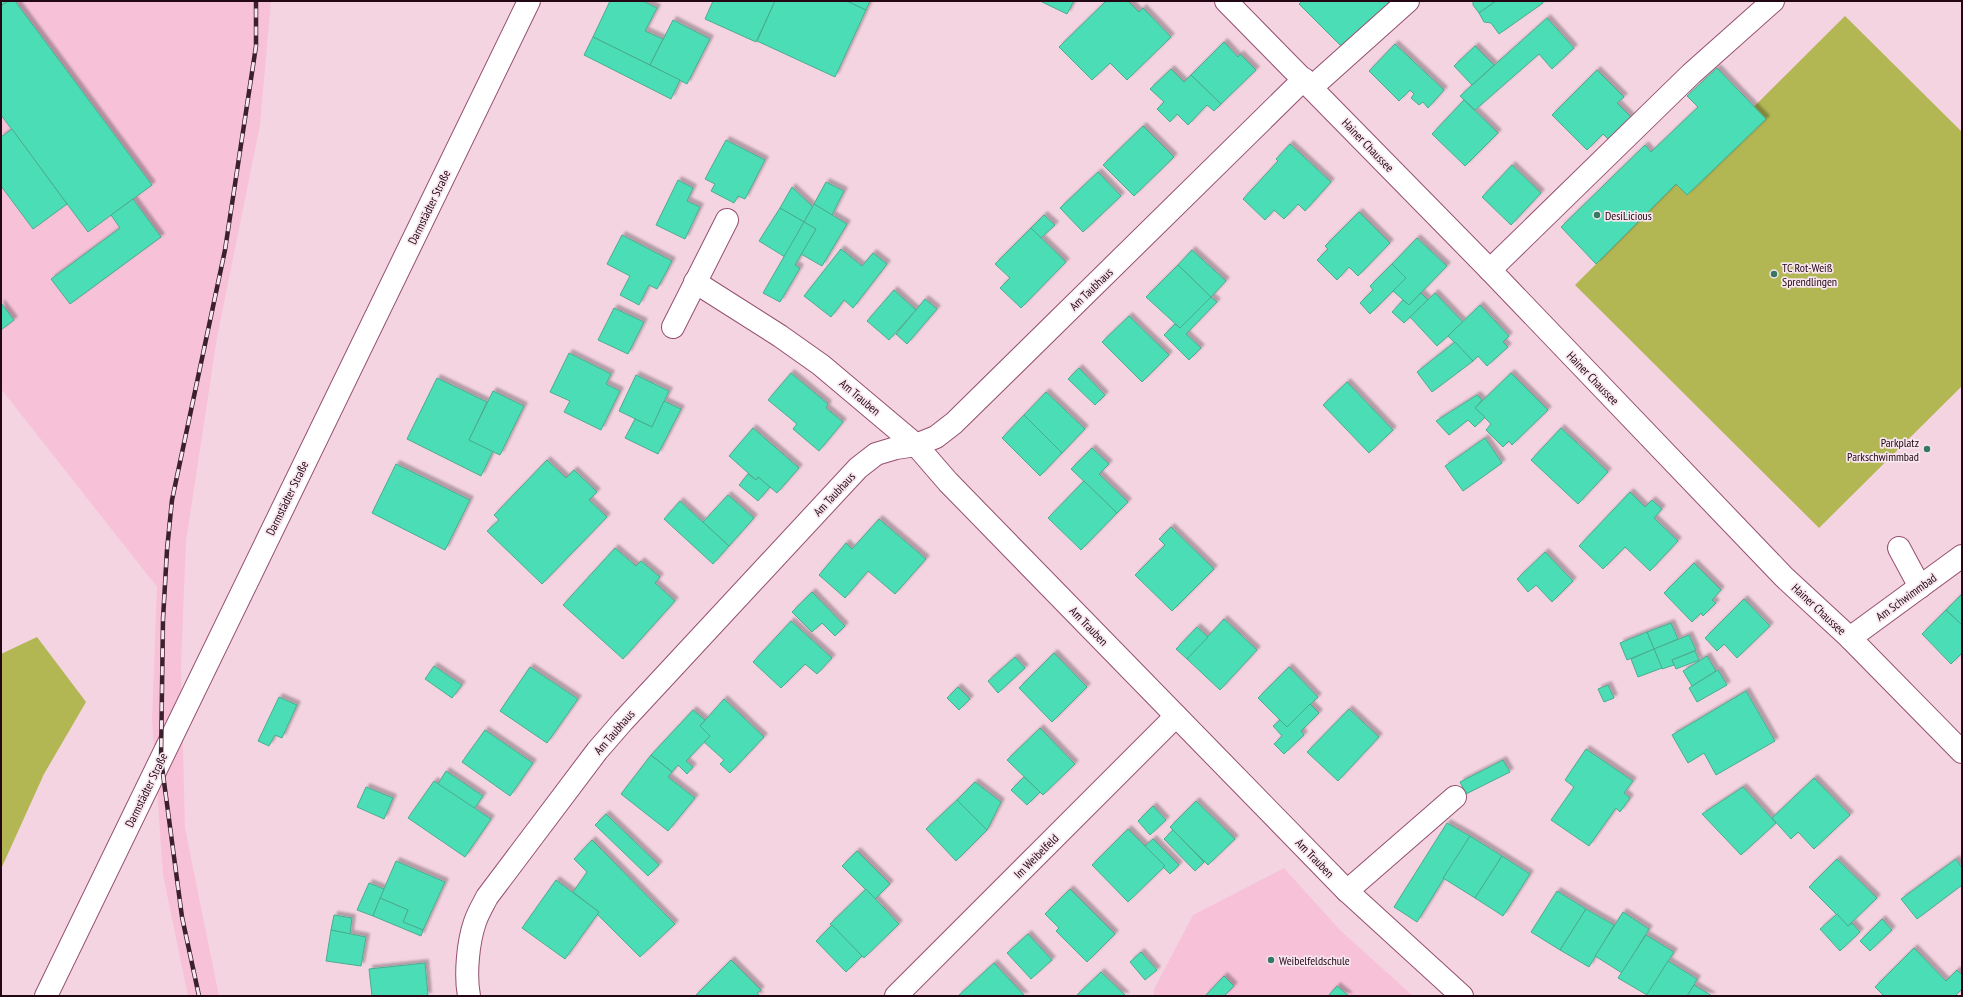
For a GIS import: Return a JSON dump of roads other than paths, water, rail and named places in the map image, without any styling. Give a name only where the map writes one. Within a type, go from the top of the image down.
[{"type":"street","name":"Darmstädter Straße","points":[[46,996],[529,1]]},
{"type":"street","name":"Hainer Chaussee","points":[[1226,1],[1490,270],[1784,577],[1850,638],[1962,752]]},
{"type":"street","name":"Am Taubhaus","points":[[469,996],[467,986],[468,956],[475,923],[487,896],[597,751],[623,721],[858,468],[876,454],[916,445],[936,437],[954,423],[1308,83],[1408,1]]},
{"type":"street","points":[[1490,270],[1691,74],[1773,1]]},
{"type":"street","points":[[673,327],[727,220]]},
{"type":"street","name":"Am Trauben","points":[[695,282],[780,336],[821,365],[916,445],[948,482],[1347,891],[1462,996]]},
{"type":"street","points":[[1899,548],[1920,587]]},
{"type":"street","name":"Am Schwimmbad","points":[[1850,638],[1962,556]]},
{"type":"street","name":"Im Weibelfeld","points":[[896,996],[1176,716]]},
{"type":"street","points":[[1347,891],[1456,797]]},
{"type":"railway","points":[[199,996],[182,917],[161,759],[163,619],[167,550],[172,500],[225,250],[256,46],[256,1]]},
{"type":"place","name":"DesiLicious","points":[[1597,215]]},
{"type":"place","name":"TC Rot-Weiß Sprendlingen","points":[[1774,274]]},
{"type":"place","name":"Parkplatz Parkschwimmbad","points":[[1927,449]]},
{"type":"place","name":"Weibelfeldschule","points":[[1271,960]]}]
